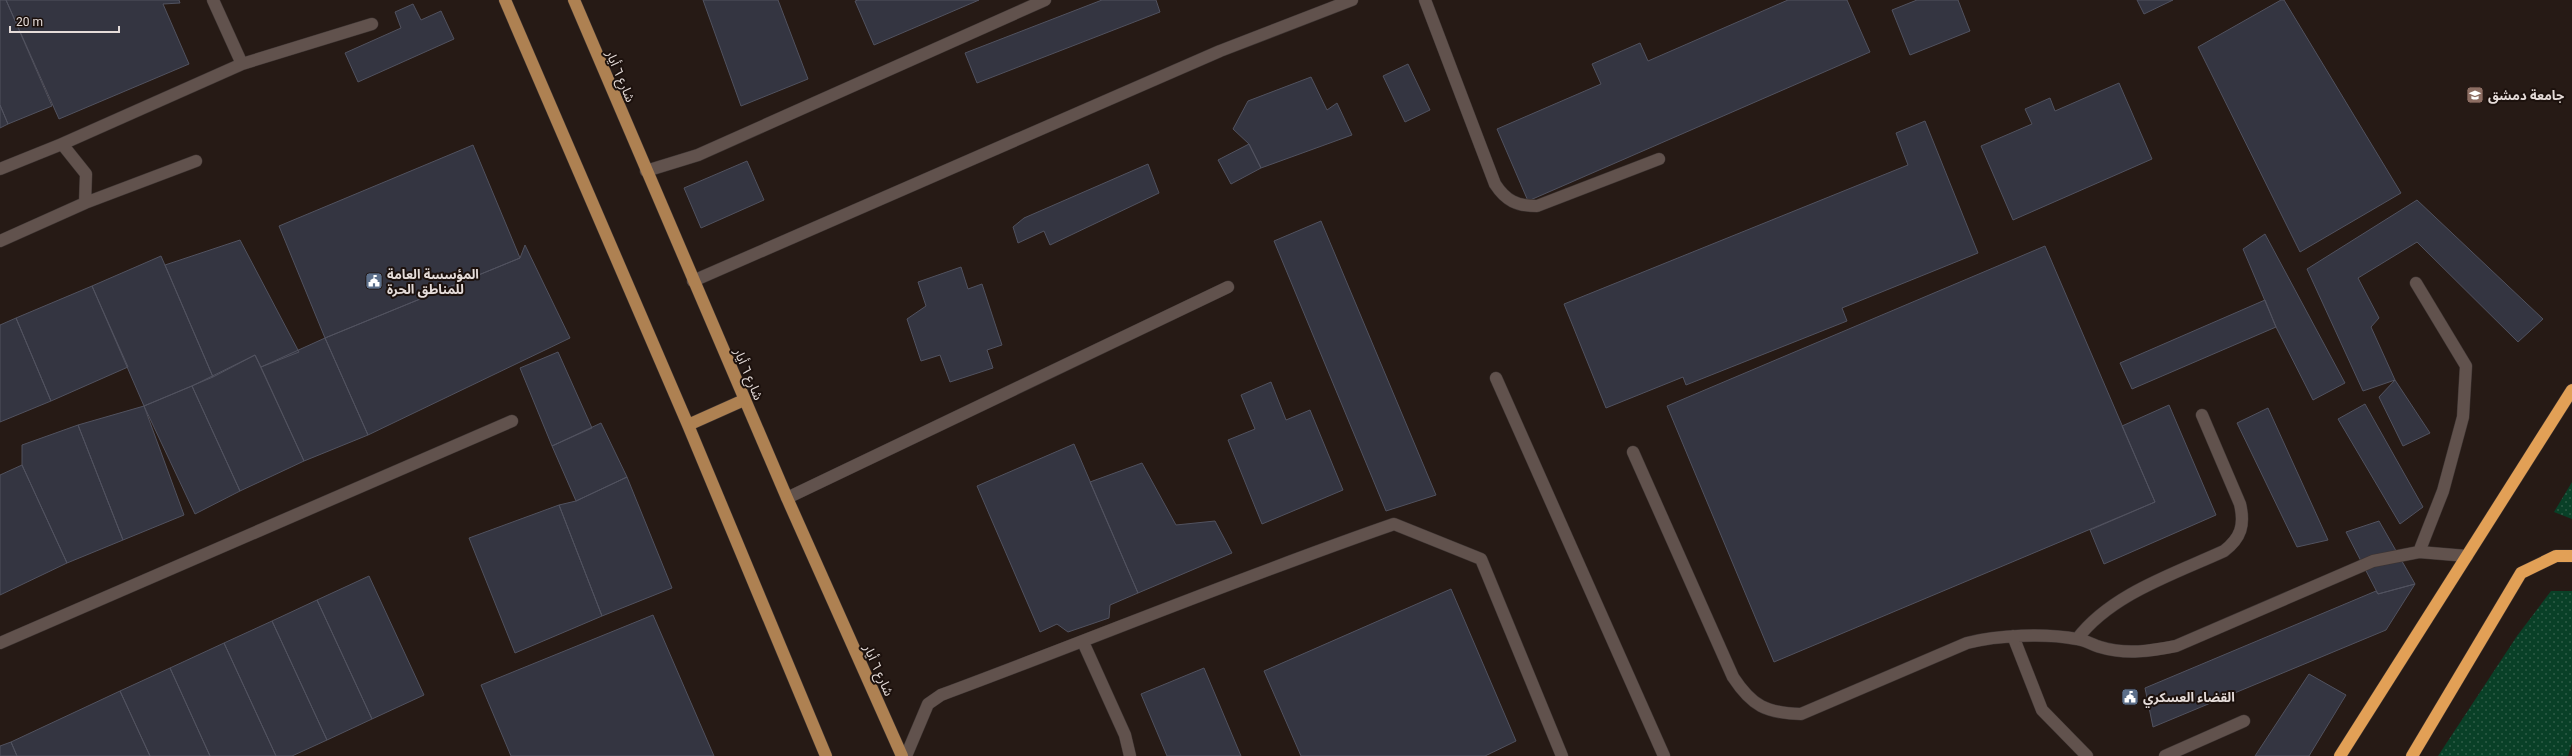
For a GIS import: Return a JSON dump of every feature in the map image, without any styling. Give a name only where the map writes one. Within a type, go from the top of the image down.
[{"type":"highway","points":[[2340,756],[2572,390]]},
{"type":"highway","points":[[2412,756],[2521,574],[2556,556],[2572,556]]},
{"type":"main road","points":[[505,0],[688,425],[826,756]]},
{"type":"main road","name":"شارع ٦ أيار","points":[[574,0],[744,400],[902,756]]},
{"type":"main road","points":[[688,425],[744,400]]},
{"type":"lane","points":[[212,0],[242,64]]},
{"type":"lane","points":[[646,171],[698,155],[1045,0]]},
{"type":"lane","points":[[693,281],[1220,51],[1352,0]]},
{"type":"lane","points":[[1426,0],[1495,184],[1501,194],[1511,202],[1524,206],[1537,206],[1659,159]]},
{"type":"lane","points":[[0,169],[62,144],[242,64],[372,24]]},
{"type":"lane","points":[[62,144],[86,174],[85,203]]},
{"type":"lane","points":[[0,241],[85,203],[196,161]]},
{"type":"lane","points":[[2416,283],[2466,366],[2463,417],[2443,491],[2419,552]]},
{"type":"lane","points":[[787,498],[1228,287]]},
{"type":"lane","points":[[1496,378],[1664,756]]},
{"type":"lane","points":[[2077,639],[2086,627],[2110,605],[2224,551],[2235,542],[2241,530],[2243,517],[2202,415]]},
{"type":"lane","points":[[0,643],[512,421]]},
{"type":"lane","points":[[1633,452],[1733,677],[1744,695],[1760,707],[1780,714],[1801,714],[1967,643],[1990,638],[2013,636],[2077,639],[2101,648],[2126,652],[2151,651],[2176,646],[2373,561],[2419,552],[2467,556]]},
{"type":"lane","points":[[906,756],[928,704],[941,695],[1083,642],[1284,562],[1394,524],[1481,559],[1562,756]]},
{"type":"lane","points":[[2013,636],[2042,710],[2087,756]]},
{"type":"lane","points":[[1083,642],[1125,735],[1130,756]]},
{"type":"lane","points":[[2166,756],[2244,721]]},
{"type":"green space","points":[[2572,482],[2572,519],[2554,512]]},
{"type":"green space","points":[[2551,591],[2572,591],[2572,743],[2568,756],[2438,756],[2517,636]]},
{"type":"building","points":[[0,0],[6,0],[52,106],[8,124],[0,105]]},
{"type":"building","points":[[6,0],[179,0],[180,3],[163,4],[189,64],[59,119]]},
{"type":"building","points":[[703,0],[778,0],[808,79],[741,106]]},
{"type":"building","points":[[979,0],[874,45],[855,1]]},
{"type":"building","points":[[1102,0],[1156,0],[1160,12],[977,83],[965,53]]},
{"type":"building","points":[[1788,0],[1847,0],[1870,52],[1528,201],[1497,129],[1601,84],[1592,64],[1640,43],[1648,61]]},
{"type":"building","points":[[1917,0],[1958,0],[1970,31],[1910,55],[1892,10]]},
{"type":"building","points":[[2137,0],[2173,0],[2144,14]]},
{"type":"building","points":[[2281,0],[2284,0],[2401,193],[2300,252],[2198,47]]},
{"type":"building","points":[[413,4],[421,20],[441,11],[454,39],[358,82],[345,53],[401,28],[395,12]]},
{"type":"building","points":[[1408,64],[1430,110],[1405,122],[1383,76]]},
{"type":"building","points":[[1311,77],[1327,110],[1337,103],[1352,135],[1261,168],[1249,144],[1233,129],[1248,101]]},
{"type":"building","points":[[2119,83],[2152,159],[2013,220],[1981,146],[2032,124],[2025,109],[2050,98],[2055,111]]},
{"type":"building","points":[[0,105],[8,124],[0,128]]},
{"type":"building","points":[[1925,121],[1978,253],[1842,308],[1847,321],[1686,385],[1683,377],[1606,408],[1564,304],[1908,165],[1896,133]]},
{"type":"building","points":[[1249,144],[1261,168],[1231,184],[1218,160]]},
{"type":"building","points":[[473,145],[520,258],[325,338],[279,226]]},
{"type":"building","points":[[747,161],[764,200],[701,228],[684,188]]},
{"type":"building","points":[[1148,164],[1159,193],[1050,245],[1044,231],[1018,243],[1013,227],[1024,218]]},
{"type":"building","points":[[2417,200],[2543,319],[2518,342],[2417,242],[2358,278],[2379,318],[2371,327],[2395,380],[2363,391],[2307,269]]},
{"type":"building","points":[[1321,221],[1436,495],[1386,511],[1274,241]]},
{"type":"building","points":[[2265,234],[2345,383],[2313,400],[2276,327],[2243,249]]},
{"type":"building","points":[[240,240],[299,352],[261,367],[255,355],[213,377],[165,265]]},
{"type":"building","points":[[525,245],[570,338],[368,435],[325,338],[520,258]]},
{"type":"building","points":[[2045,246],[2155,502],[1774,662],[1667,406]]},
{"type":"building","points":[[161,256],[213,377],[144,406],[92,286]]},
{"type":"building","points":[[961,267],[968,289],[982,284],[1002,345],[987,350],[993,368],[950,382],[940,355],[921,361],[907,319],[926,306],[918,282]]},
{"type":"building","points":[[92,286],[128,367],[51,401],[16,318]]},
{"type":"building","points":[[2265,300],[2276,327],[2132,389],[2120,363]]},
{"type":"building","points":[[16,318],[51,401],[0,422],[0,325]]},
{"type":"building","points":[[325,338],[368,435],[304,461],[261,367]]},
{"type":"building","points":[[558,352],[592,428],[552,446],[520,368]]},
{"type":"building","points":[[255,355],[304,461],[240,491],[192,386]]},
{"type":"building","points":[[2395,380],[2430,433],[2403,446],[2379,397]]},
{"type":"building","points":[[1271,382],[1286,420],[1310,410],[1343,490],[1262,524],[1228,440],[1255,429],[1241,395]]},
{"type":"building","points":[[192,386],[240,491],[195,514],[144,406]]},
{"type":"building","points":[[2365,404],[2423,507],[2400,524],[2338,419]]},
{"type":"building","points":[[2169,405],[2216,515],[2104,564],[2090,530],[2155,502],[2122,426]]},
{"type":"building","points":[[144,406],[184,515],[123,540],[78,425]]},
{"type":"building","points":[[2268,408],[2328,540],[2297,547],[2237,423]]},
{"type":"building","points":[[601,423],[627,477],[576,501],[552,446]]},
{"type":"building","points":[[78,425],[123,540],[67,563],[22,465],[22,445]]},
{"type":"building","points":[[1074,444],[1138,593],[1110,605],[1109,618],[1068,632],[1057,624],[1040,632],[977,486]]},
{"type":"building","points":[[1142,463],[1176,525],[1215,521],[1232,553],[1138,593],[1090,482]]},
{"type":"building","points":[[22,465],[67,563],[0,595],[0,475]]},
{"type":"building","points":[[627,477],[672,588],[602,616],[559,505],[576,501]]},
{"type":"building","points":[[559,505],[602,616],[515,653],[469,538]]},
{"type":"building","points":[[2379,521],[2415,584],[2378,594],[2346,532]]},
{"type":"building","points":[[369,576],[424,695],[372,719],[317,600]]},
{"type":"building","points":[[2415,584],[2386,630],[2153,727],[2145,688],[2376,591],[2378,594]]},
{"type":"building","points":[[1451,589],[1516,741],[1485,756],[1301,756],[1264,671]]},
{"type":"building","points":[[317,600],[372,719],[327,740],[272,621]]},
{"type":"building","points":[[653,615],[714,756],[511,756],[481,685]]},
{"type":"building","points":[[272,621],[327,740],[292,756],[276,756],[224,643]]},
{"type":"building","points":[[224,643],[276,756],[210,756],[170,668]]},
{"type":"building","points":[[170,668],[210,756],[150,756],[120,691]]},
{"type":"building","points":[[1204,668],[1241,756],[1167,756],[1141,694]]},
{"type":"building","points":[[2309,674],[2346,695],[2309,756],[2255,756]]},
{"type":"building","points":[[120,691],[150,756],[17,756],[11,742]]},
{"type":"building","points":[[11,742],[17,756],[0,756],[0,746]]},
{"type":"place","name":"جامعة دمشق","points":[[2475,95]]},
{"type":"place","name":"المؤسسة العامة للمناطق الحرة","points":[[374,281]]},
{"type":"place","name":"القضاء العسكري","points":[[2130,697]]}]
